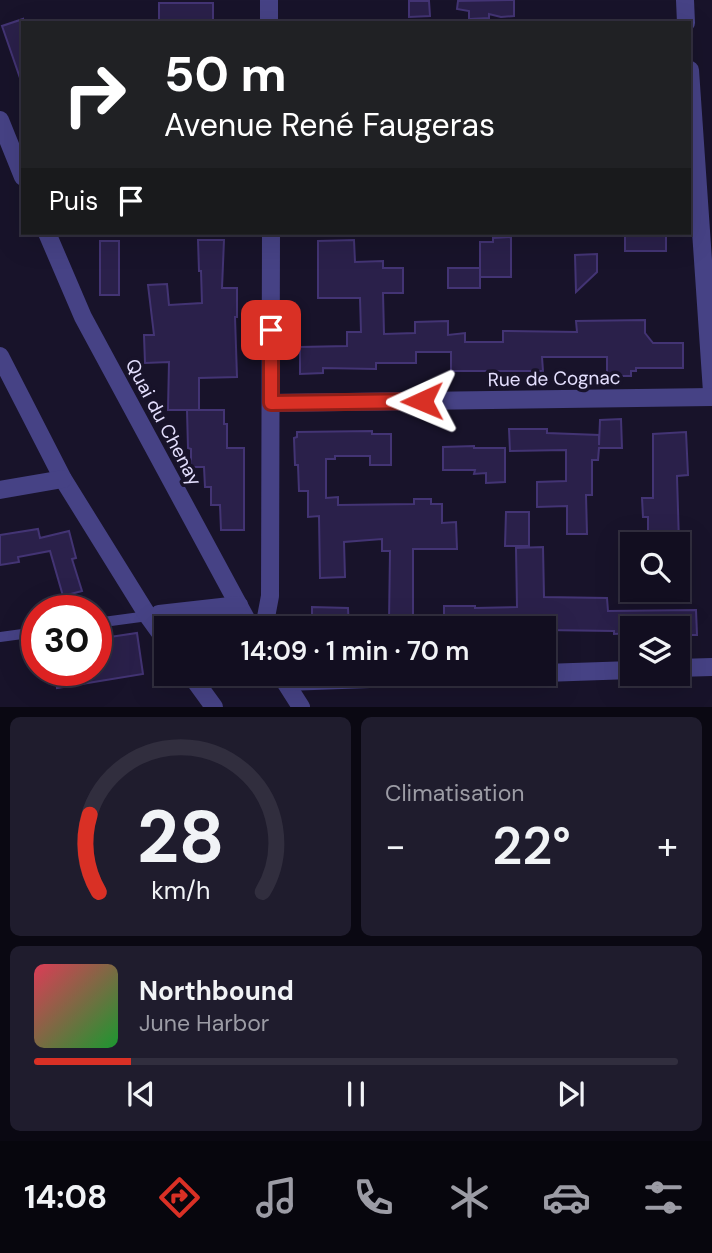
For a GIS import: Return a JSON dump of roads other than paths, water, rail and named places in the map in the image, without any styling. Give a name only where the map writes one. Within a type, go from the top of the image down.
[{"type":"street","points":[[269,0],[269,21]]},
{"type":"street","points":[[685,0],[686,21]]},
{"type":"street","points":[[691,102],[692,133],[708,272],[712,392]]},
{"type":"street","points":[[0,120],[21,172]]},
{"type":"street","name":"Quai du Chenay","points":[[48,235],[83,317],[245,616]]},
{"type":"street","points":[[266,616],[270,596],[271,235]]},
{"type":"street","points":[[0,356],[63,479],[153,615],[239,605]]},
{"type":"street","name":"Rue de Cognac","points":[[271,403],[712,397]]},
{"type":"street","points":[[0,490],[63,479]]},
{"type":"street","points":[[690,668],[712,667]]},
{"type":"street","points":[[556,673],[620,670]]},
{"type":"street","points":[[206,686],[214,707]]},
{"type":"street","points":[[288,686],[301,707]]},
{"type":"lane","points":[[112,621],[153,615]]},
{"type":"lane","points":[[0,637],[21,634]]}]
